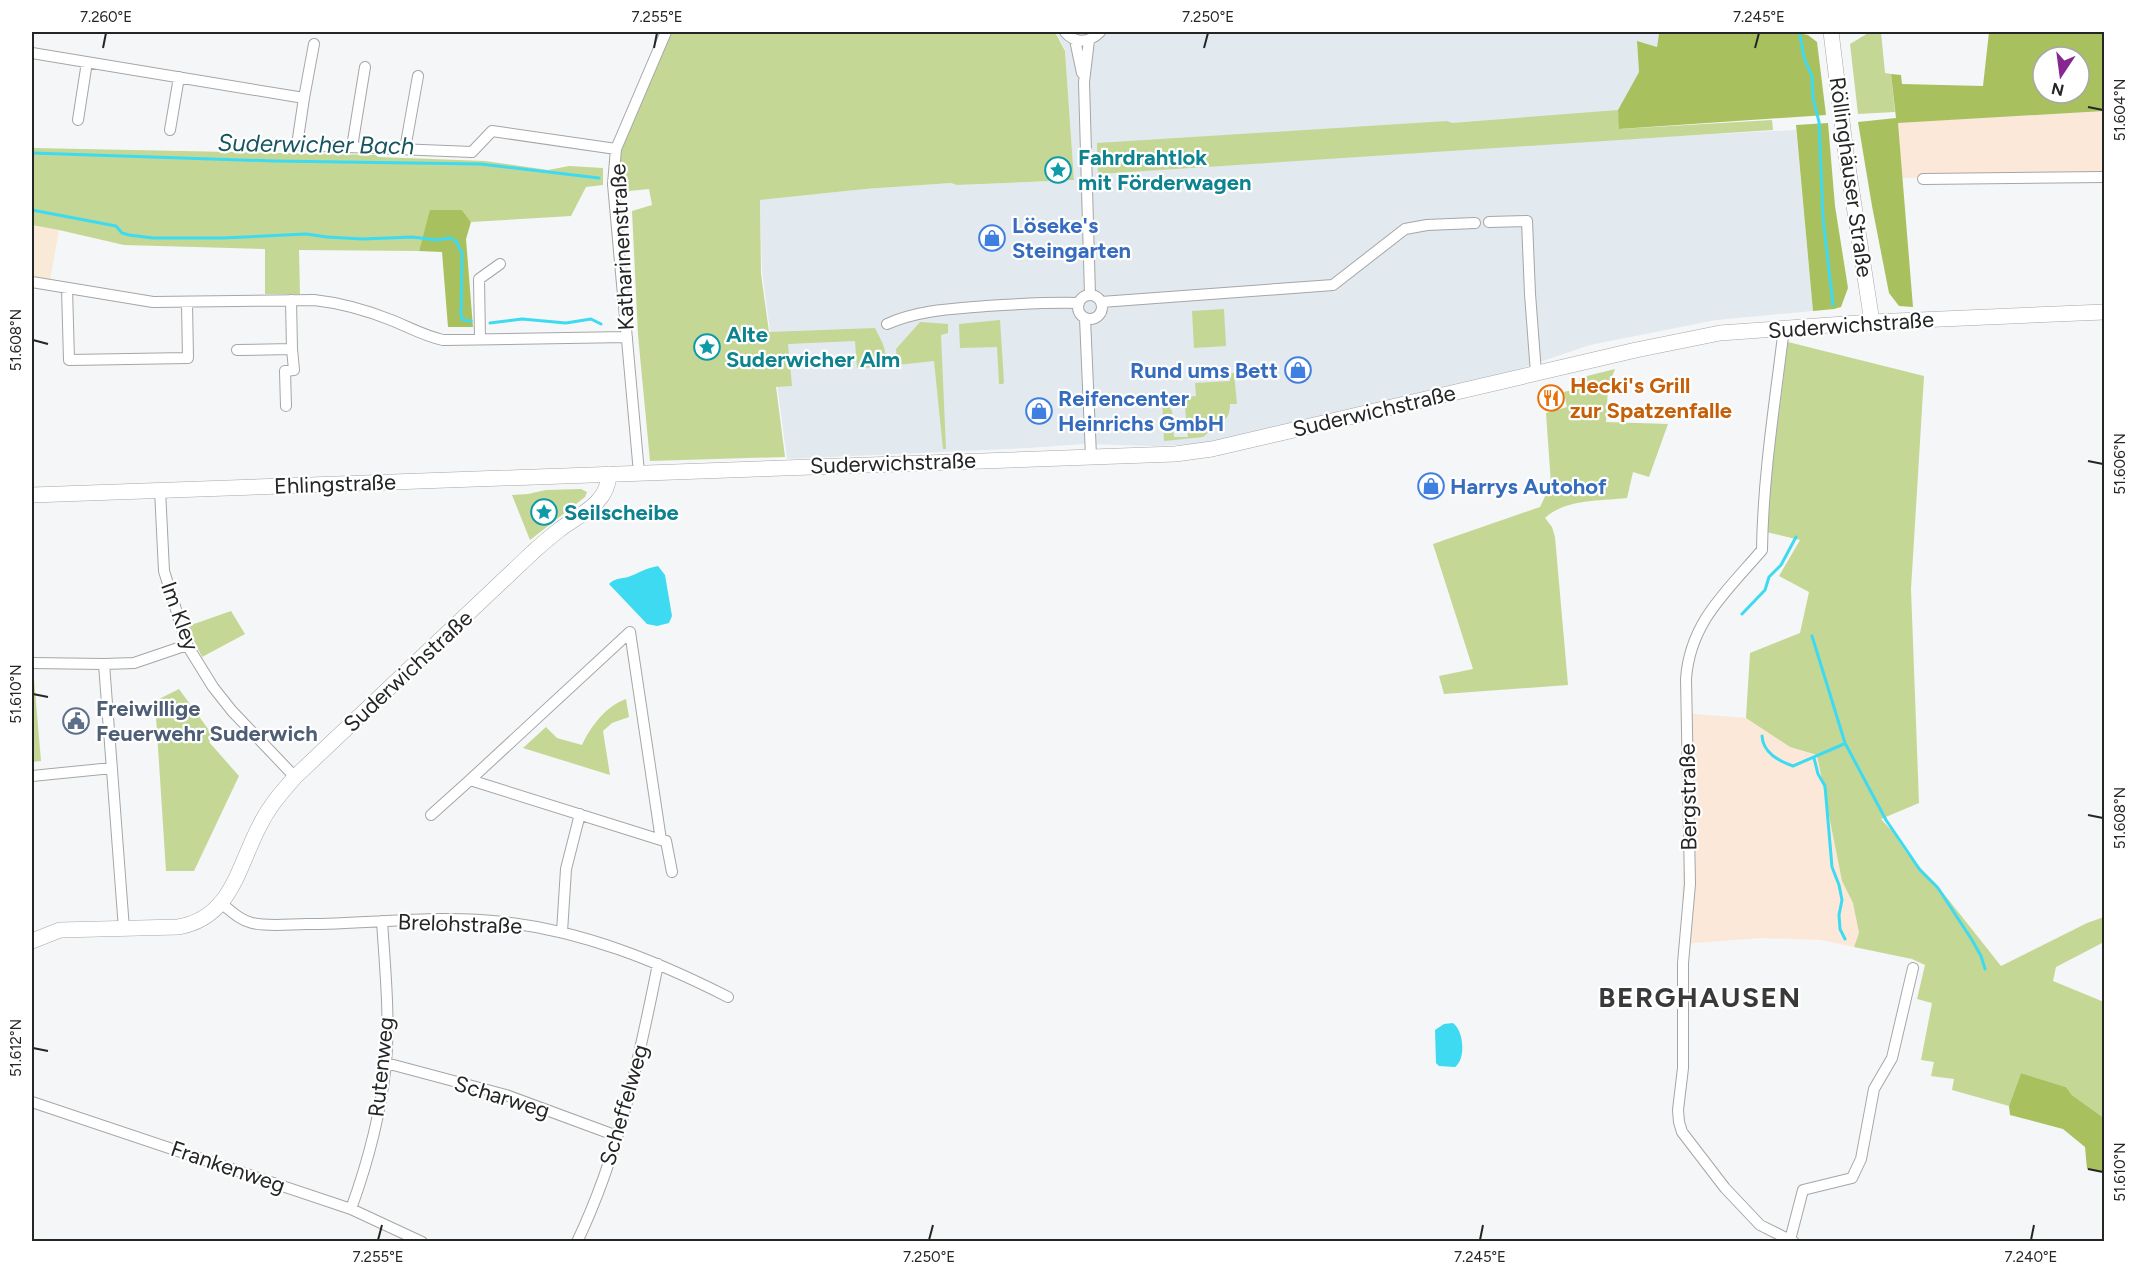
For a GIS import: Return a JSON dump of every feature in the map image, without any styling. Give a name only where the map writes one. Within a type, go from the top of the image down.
[{"type":"main road","name":"Röllinghäuser Straße","points":[[1831,32],[1846,154],[1872,322]]},
{"type":"main road","name":"Suderwichstraße","points":[[639,473],[1175,454],[1212,449],[1536,373],[1720,333],[1872,322],[2104,312]]},
{"type":"main road","name":"Ehlingstraße","points":[[32,495],[639,473]]},
{"type":"main road","name":"Suderwichstraße","points":[[222,904],[260,824],[275,800],[295,777],[533,552],[559,530],[598,503],[605,492],[609,474]]},
{"type":"main road","points":[[32,941],[60,930],[189,925],[211,914],[222,904]]},
{"type":"street","name":"Katharinenstraße","points":[[639,473],[613,184],[616,149],[666,32]]},
{"type":"street","points":[[1065,32],[1076,40],[1089,40],[1100,32]]},
{"type":"street","points":[[1076,40],[1084,82]]},
{"type":"street","points":[[1089,40],[1084,82],[1090,295]]},
{"type":"street","points":[[314,44],[297,145],[472,152],[492,131],[616,149]]},
{"type":"street","points":[[32,53],[304,98]]},
{"type":"street","points":[[78,120],[87,62]]},
{"type":"street","points":[[352,147],[365,67]]},
{"type":"street","points":[[405,149],[418,76]]},
{"type":"street","points":[[170,130],[180,77]]},
{"type":"street","points":[[1923,179],[2104,177]]},
{"type":"street","points":[[1489,222],[1527,222],[1536,373]]},
{"type":"street","points":[[1101,302],[1333,285],[1405,229],[1427,225],[1475,223]]},
{"type":"street","points":[[480,339],[479,279],[500,264]]},
{"type":"street","points":[[32,282],[153,302],[291,300],[331,302],[356,308],[429,337],[443,340],[627,337]]},
{"type":"street","points":[[67,288],[69,360],[188,358],[187,303]]},
{"type":"street","points":[[1090,295],[1101,302],[1102,309],[1099,316],[1092,319],[1085,318],[1080,313],[1079,303],[1083,297],[1090,295]]},
{"type":"street","points":[[286,406],[285,371],[294,370],[291,300]]},
{"type":"street","points":[[887,324],[906,316],[928,311],[1044,302],[1079,303]]},
{"type":"street","points":[[1085,318],[1091,456]]},
{"type":"street","name":"Bergstraße","points":[[1784,328],[1766,474],[1762,550],[1709,612],[1692,643],[1687,660],[1690,884],[1683,963],[1683,1068],[1678,1110],[1682,1132],[1725,1188],[1760,1225],[1792,1241]]},
{"type":"street","points":[[237,350],[292,348]]},
{"type":"street","name":"Im Kley","points":[[160,490],[164,571],[187,645],[213,687],[232,711],[295,777]]},
{"type":"street","points":[[431,815],[630,632],[662,840]]},
{"type":"street","points":[[32,663],[134,663],[187,645]]},
{"type":"street","points":[[104,664],[124,928]]},
{"type":"street","points":[[32,776],[112,768]]},
{"type":"street","points":[[470,780],[666,841],[672,872]]},
{"type":"street","points":[[562,932],[566,869],[580,814]]},
{"type":"street","name":"Brelohstraße","points":[[222,904],[241,919],[255,924],[480,920],[562,932],[608,944],[658,964],[728,997]]},
{"type":"street","name":"Rutenweg","points":[[351,1209],[366,1169],[386,1063],[387,1000],[382,921]]},
{"type":"street","name":"Scheffelweg","points":[[577,1242],[612,1157],[640,1052],[658,964]]},
{"type":"street","points":[[1792,1241],[1803,1190],[1852,1178],[1861,1159],[1874,1089],[1892,1058],[1913,968]]},
{"type":"street","name":"Scharweg","points":[[386,1063],[506,1095],[617,1136]]},
{"type":"street","name":"Frankenweg","points":[[32,1102],[351,1209],[422,1242]]},
{"type":"shaded area","points":[[1056,32],[1648,32],[1659,34],[1657,47],[1637,42],[1639,72],[1618,110],[1621,139],[1796,130],[1813,311],[1716,320],[1590,345],[1460,389],[1289,430],[1195,444],[1153,446],[1085,444],[787,459],[762,271],[760,200],[951,183],[958,185],[1074,180],[1065,50]]},
{"type":"shaded area","points":[[2104,111],[2104,174],[1902,178],[1897,123]]},
{"type":"shaded area","points":[[32,225],[59,230],[50,280],[32,277]]},
{"type":"shaded area","points":[[1683,713],[1746,718],[1790,747],[1817,755],[1842,881],[1853,903],[1859,933],[1854,947],[1821,940],[1761,938],[1681,944],[1687,724]]},
{"type":"green space","points":[[672,32],[1055,32],[1065,51],[1074,180],[957,185],[951,183],[760,200],[761,274],[769,332],[875,328],[885,353],[885,364],[882,367],[857,368],[855,341],[788,344],[792,386],[776,387],[785,457],[650,461],[638,335],[632,211],[652,205],[649,189],[619,192],[621,147]]},
{"type":"green space","points":[[1647,32],[1793,32],[1808,35],[1817,42],[1826,115],[1619,129],[1618,110],[1639,72],[1637,41],[1657,47],[1659,34]]},
{"type":"green space","points":[[1870,32],[1881,32],[1885,73],[1891,74],[1895,112],[1858,114],[1850,44]]},
{"type":"green space","points":[[1989,32],[2104,32],[2104,111],[1898,123],[1913,307],[1899,306],[1889,293],[1858,122],[1896,118],[1891,74],[1901,75],[1902,84],[1983,86]]},
{"type":"green space","points":[[1618,110],[1620,129],[1772,120],[1773,130],[1098,174],[1097,143],[1447,121],[1452,123]]},
{"type":"green space","points":[[1828,123],[1835,206],[1848,288],[1841,307],[1813,311],[1796,125]]},
{"type":"green space","points":[[32,148],[376,155],[378,157],[485,161],[548,170],[569,166],[603,168],[603,185],[586,187],[571,216],[471,222],[462,210],[431,210],[419,251],[299,250],[300,294],[265,294],[265,249],[124,245],[32,225]]},
{"type":"green space","points":[[430,210],[462,210],[471,222],[466,239],[473,327],[448,327],[442,252],[419,251]]},
{"type":"green space","points":[[1224,309],[1226,346],[1194,348],[1192,311]]},
{"type":"green space","points":[[1000,320],[1003,384],[999,384],[997,347],[960,348],[959,324]]},
{"type":"green space","points":[[920,322],[948,324],[948,333],[941,335],[946,449],[943,449],[934,361],[897,365],[896,349]]},
{"type":"green space","points":[[1788,342],[1924,376],[1911,589],[1919,803],[1881,819],[1908,855],[1936,884],[2001,966],[2087,923],[2104,917],[2104,942],[2056,967],[2053,981],[2104,1002],[2104,1118],[2072,1095],[2066,1087],[2021,1073],[2009,1106],[1952,1090],[1954,1079],[1931,1076],[1934,1062],[1921,1060],[1932,1003],[1917,999],[1925,965],[1912,959],[1854,947],[1859,933],[1853,903],[1842,881],[1817,755],[1790,747],[1746,718],[1750,653],[1800,633],[1809,592],[1779,576],[1800,540],[1766,532]]},
{"type":"green space","points":[[1615,369],[1608,387],[1606,422],[1668,424],[1649,477],[1633,472],[1627,498],[1573,504],[1562,507],[1545,518],[1552,527],[1555,537],[1568,685],[1444,694],[1439,676],[1473,669],[1433,544],[1540,507],[1551,484],[1546,413],[1567,407],[1564,392],[1581,388],[1579,378]]},
{"type":"green space","points":[[1230,373],[1234,373],[1237,404],[1230,404],[1226,418],[1218,424],[1210,424],[1209,432],[1203,437],[1164,441],[1162,396],[1172,411],[1174,437],[1188,437],[1184,397],[1196,396],[1195,383],[1230,381]]},
{"type":"green space","points":[[581,489],[587,492],[585,497],[530,540],[512,495],[546,490]]},
{"type":"green space","points":[[231,611],[245,634],[202,657],[188,628]]},
{"type":"green space","points":[[32,667],[41,761],[32,762]]},
{"type":"green space","points":[[179,689],[214,737],[209,742],[239,776],[194,871],[166,871],[155,701]]},
{"type":"green space","points":[[626,699],[629,717],[612,723],[603,731],[610,775],[523,748],[546,727],[557,738],[582,745],[600,718],[612,706]]},
{"type":"green space","points":[[2021,1073],[2066,1087],[2072,1095],[2104,1118],[2104,1172],[2087,1169],[2085,1147],[2063,1129],[2010,1115],[2009,1106]]},
{"type":"water","points":[[658,566],[665,575],[672,616],[669,623],[657,626],[647,624],[609,584]]},
{"type":"water","points":[[1453,1023],[1460,1032],[1461,1058],[1455,1067],[1439,1066],[1436,1063],[1435,1030],[1444,1024]]},
{"type":"waterway","points":[[1800,35],[1804,58],[1812,76],[1813,98],[1819,122],[1823,218],[1833,305]]},
{"type":"waterway","name":"Suderwicher Bach","points":[[32,153],[274,161],[480,164],[599,178]]},
{"type":"waterway","name":"Suderwicher Bach","points":[[32,210],[116,226],[122,233],[153,238],[223,238],[306,234],[362,239],[412,237],[437,240],[450,238],[456,241],[462,253],[461,316],[463,320],[471,321]]},
{"type":"waterway","name":"Suderwicher Bach","points":[[490,323],[522,319],[566,323],[591,319],[601,324]]},
{"type":"waterway","points":[[1742,614],[1765,590],[1769,577],[1781,565],[1796,537]]},
{"type":"waterway","points":[[1812,636],[1845,743],[1886,820],[1920,870],[1938,888],[1972,940],[1985,969]]},
{"type":"waterway","points":[[1762,736],[1769,752],[1777,759],[1793,766],[1844,744]]},
{"type":"waterway","points":[[1814,758],[1818,774],[1825,786],[1832,867],[1842,900],[1839,915],[1840,929],[1845,939]]},
{"type":"place","name":"Fahrdrahtlok mit Förderwagen","points":[[1058,170]]},
{"type":"place","name":"Löseke's Steingarten","points":[[992,238]]},
{"type":"place","name":"Alte Suderwicher Alm","points":[[707,347]]},
{"type":"place","name":"Rund ums Bett","points":[[1298,370]]},
{"type":"place","name":"Hecki's Grill zur Spatzenfalle","points":[[1551,398]]},
{"type":"place","name":"Reifencenter Heinrichs GmbH","points":[[1039,411]]},
{"type":"place","name":"Harrys Autohof","points":[[1431,486]]},
{"type":"place","name":"Seilscheibe","points":[[544,512]]},
{"type":"place","name":"Freiwillige Feuerwehr Suderwich","points":[[76,721]]},
{"type":"district","name":"BERGHAUSEN","points":[[1700,997]]}]
